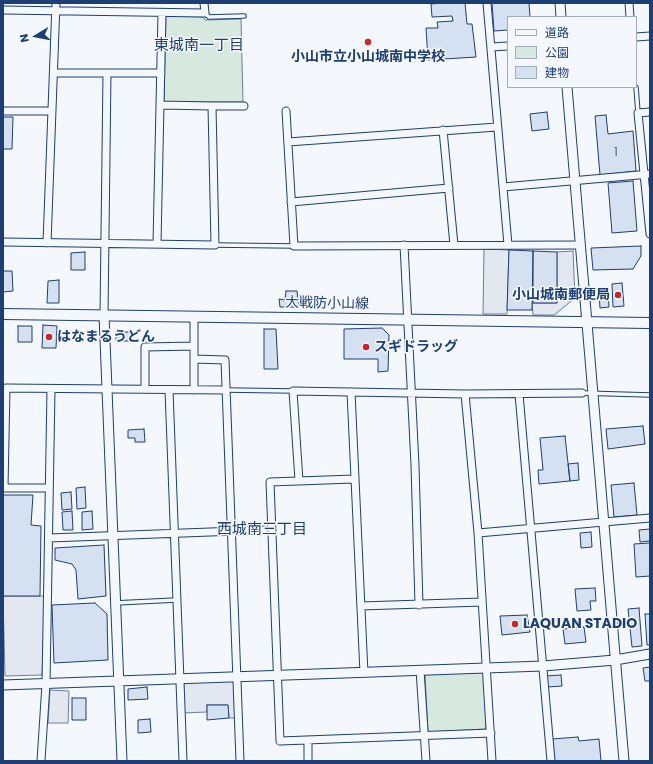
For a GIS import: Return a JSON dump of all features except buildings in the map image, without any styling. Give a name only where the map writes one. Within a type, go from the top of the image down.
[{"type":"main road","name":"大戦防小山線","points":[[3,314],[650,323]]},
{"type":"street","points":[[47,242],[56,3]]},
{"type":"street","points":[[3,10],[56,12],[205,13],[204,3]]},
{"type":"street","points":[[487,3],[508,245]]},
{"type":"street","points":[[560,3],[561,16]]},
{"type":"street","points":[[629,3],[630,16]]},
{"type":"street","points":[[157,243],[162,13]]},
{"type":"street","points":[[637,37],[650,36]]},
{"type":"street","points":[[491,47],[507,46]]},
{"type":"street","points":[[54,73],[161,73]]},
{"type":"street","points":[[107,73],[104,315],[122,761]]},
{"type":"street","points":[[567,88],[574,181],[581,245],[586,322],[587,393],[603,522],[624,761]]},
{"type":"street","points":[[160,106],[244,106]]},
{"type":"street","points":[[3,242],[104,244],[157,243],[215,246],[212,106]]},
{"type":"street","points":[[3,111],[52,111]]},
{"type":"street","points":[[286,111],[294,246],[581,245]]},
{"type":"street","points":[[650,112],[638,113],[647,175],[650,234]]},
{"type":"street","points":[[288,142],[497,127]]},
{"type":"street","points":[[443,130],[454,245]]},
{"type":"street","points":[[503,187],[647,175]]},
{"type":"street","points":[[291,202],[449,188]]},
{"type":"street","points":[[404,245],[419,605]]},
{"type":"street","points":[[194,317],[194,390]]},
{"type":"street","points":[[145,389],[145,347],[194,346]]},
{"type":"street","points":[[194,359],[225,360],[240,761]]},
{"type":"street","points":[[49,488],[4,488],[6,388],[225,390]]},
{"type":"street","points":[[41,761],[46,684],[51,389]]},
{"type":"street","points":[[169,390],[173,534],[183,761]]},
{"type":"street","points":[[299,481],[293,390],[465,394],[587,393]]},
{"type":"street","points":[[351,392],[364,673]]},
{"type":"street","points":[[465,394],[478,533],[492,761]]},
{"type":"street","points":[[519,394],[532,528],[551,761]]},
{"type":"street","points":[[354,479],[270,482],[280,741],[491,733]]},
{"type":"street","points":[[478,533],[650,518]]},
{"type":"street","points":[[48,538],[264,530]]},
{"type":"street","points":[[361,606],[482,602]]},
{"type":"street","points":[[3,685],[543,666],[615,660],[650,654]]},
{"type":"street","points":[[420,670],[426,761]]},
{"type":"street","points":[[308,740],[308,761]]},
{"type":"lane","points":[[205,13],[208,17],[244,16]]},
{"type":"lane","points":[[636,88],[638,113]]},
{"type":"lane","points":[[215,246],[294,246]]},
{"type":"lane","points":[[225,390],[293,390]]},
{"type":"lane","points":[[587,393],[650,395]]},
{"type":"lane","points":[[115,603],[176,600]]},
{"type":"green space","points":[[166,16],[203,17],[205,20],[241,19],[243,102],[164,102]]},
{"type":"green space","points":[[484,671],[486,729],[428,732],[425,674]]},
{"type":"shaded area","points":[[484,249],[509,250],[507,314],[483,314]]},
{"type":"shaded area","points":[[573,251],[575,298],[554,315],[533,315],[532,303],[557,303],[557,252]]},
{"type":"shaded area","points":[[3,596],[45,596],[42,675],[5,676]]},
{"type":"shaded area","points":[[236,677],[238,718],[229,718],[228,705],[207,705],[207,712],[181,713],[180,678]]},
{"type":"shaded area","points":[[50,690],[69,691],[68,723],[48,723]]},
{"type":"place","name":"小山市立小山城南中学校","points":[[368,42]]},
{"type":"place","name":"小山城南郵便局","points":[[618,295]]},
{"type":"place","name":"はなまるうどん","points":[[49,337]]},
{"type":"place","name":"スギドラッグ","points":[[366,347]]},
{"type":"place","name":"LAQUAN STADIO","points":[[515,624]]},
{"type":"district","name":"東城南一丁目","points":[[199,46]]},
{"type":"district","name":"西城南三丁目","points":[[262,530]]}]
